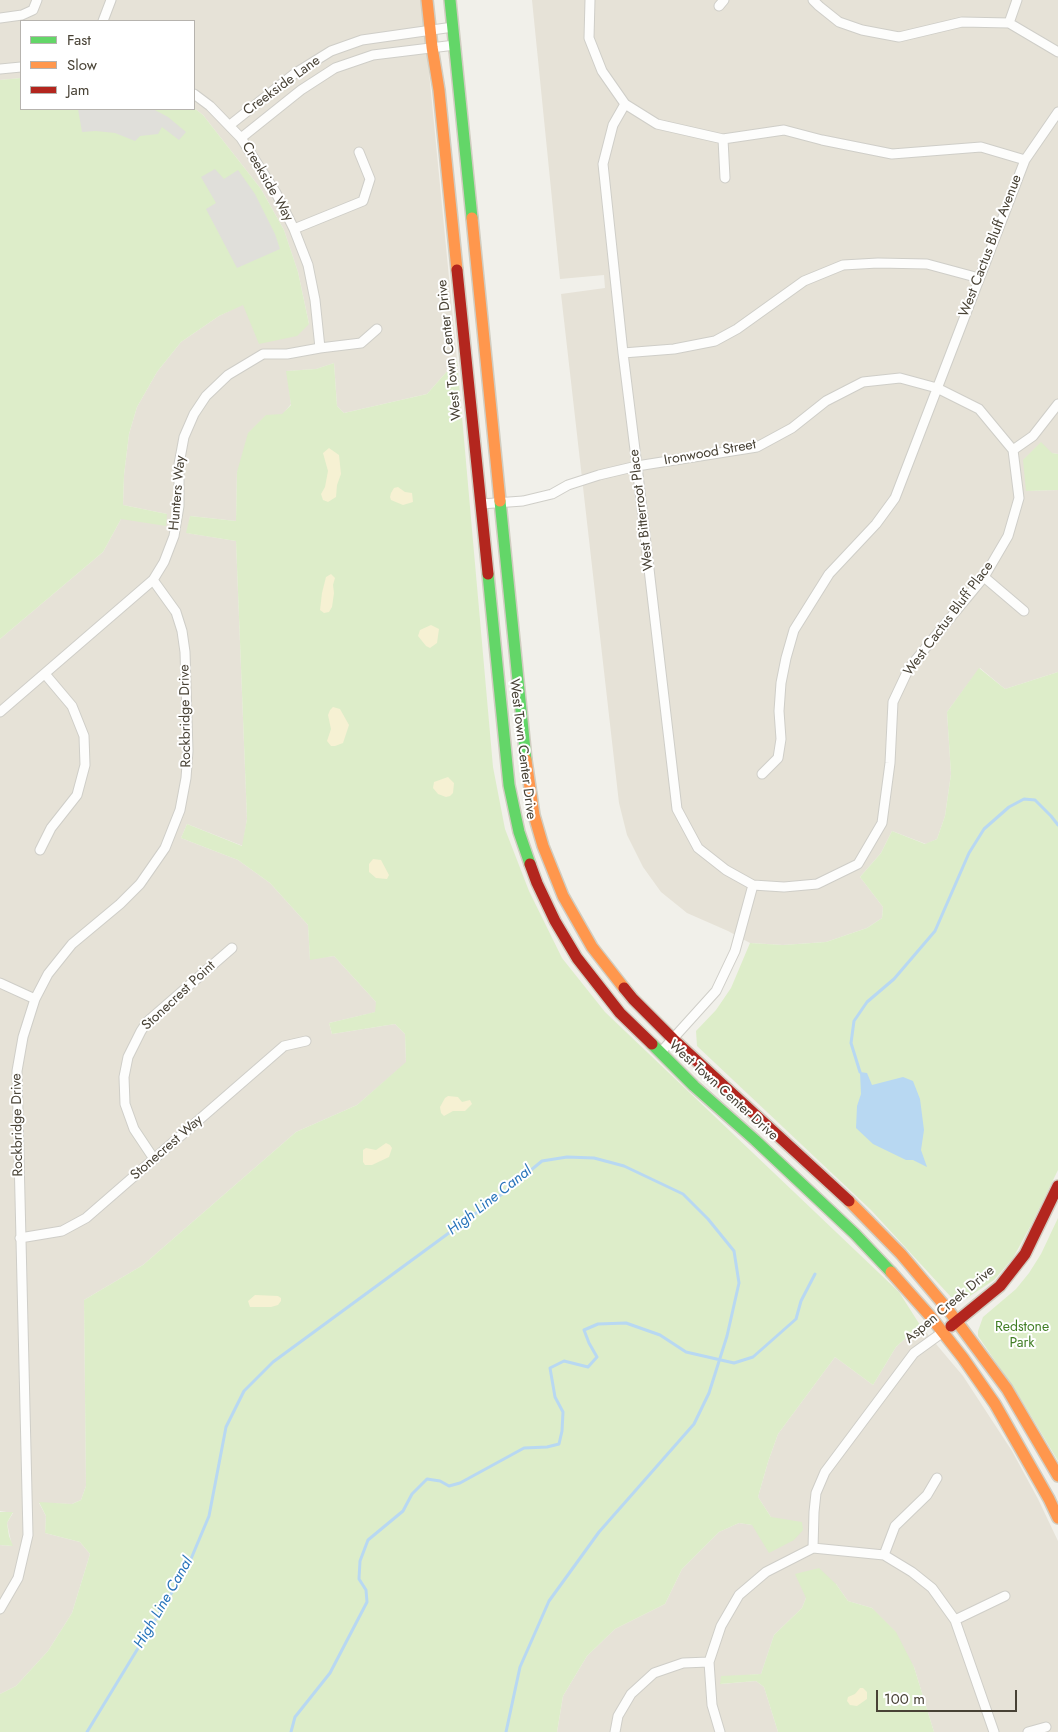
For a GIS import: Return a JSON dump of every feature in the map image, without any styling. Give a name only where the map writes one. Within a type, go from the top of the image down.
[{"type":"street","points":[[0,18],[22,15],[32,10],[37,0]]},
{"type":"street","points":[[103,20],[111,0]]},
{"type":"street","name":"West Town Center Drive","points":[[427,0],[439,90],[508,777],[515,817],[524,850],[545,902],[577,958],[598,988],[620,1013],[660,1053],[856,1234],[901,1282],[943,1332],[994,1404],[1058,1518]]},
{"type":"street","name":"West Town Center Drive","points":[[450,0],[528,783],[534,815],[543,846],[563,896],[592,947],[632,999],[835,1187],[901,1254],[957,1321],[1008,1389],[1058,1476]]},
{"type":"street","points":[[590,0],[589,38],[602,71],[626,104],[657,124],[723,139],[784,130],[822,140],[892,154],[981,147],[1025,160]]},
{"type":"street","points":[[813,0],[839,22],[862,30],[899,37],[962,22],[1008,23],[1058,52]]},
{"type":"street","points":[[1008,23],[1017,0]]},
{"type":"street","name":"Creekside Lane","points":[[230,125],[294,74],[331,51],[362,40],[453,27]]},
{"type":"street","name":"Creekside Lane","points":[[241,138],[301,90],[336,68],[373,55],[432,47],[455,46]]},
{"type":"street","points":[[0,69],[20,67]]},
{"type":"street","name":"Creekside Way","points":[[195,95],[210,106],[241,138],[276,193],[294,229],[308,265],[315,300],[320,348]]},
{"type":"street","name":"West Bitterroot Place","points":[[626,104],[613,125],[603,164],[623,353],[677,809],[698,848],[726,870],[754,885]]},
{"type":"street","name":"West Cactus Bluff Avenue","points":[[762,774],[778,758],[782,739],[779,711],[782,683],[786,658],[794,630],[829,574],[876,524],[895,498],[1025,160],[1058,112]]},
{"type":"street","points":[[723,139],[725,178]]},
{"type":"street","points":[[294,229],[363,201],[370,179],[360,152]]},
{"type":"street","points":[[623,353],[674,349],[715,341],[737,329],[804,280],[843,265],[878,263],[927,264],[979,278]]},
{"type":"street","name":"Hunters Way","points":[[0,712],[153,580],[164,562],[174,536],[179,506],[179,464],[184,437],[194,414],[206,396],[228,374],[263,354],[287,354],[320,348],[361,344],[378,329]]},
{"type":"street","name":"Ironwood Street","points":[[481,504],[523,501],[552,494],[599,475],[637,466],[757,447],[792,428],[826,401],[863,382],[900,378],[937,388]]},
{"type":"street","name":"West Cactus Bluff Place","points":[[754,885],[784,887],[817,884],[858,864],[882,822],[890,763],[893,702],[909,668],[984,577],[1008,536],[1020,498],[1012,450],[979,408],[937,388]]},
{"type":"street","points":[[1012,450],[1033,436],[1058,404]]},
{"type":"street","points":[[984,577],[1024,610]]},
{"type":"street","name":"Rockbridge Drive","points":[[0,1609],[18,1578],[28,1535],[17,1071],[23,1037],[35,999],[48,974],[72,944],[120,904],[140,884],[165,848],[180,810],[186,778],[188,751],[185,652],[182,631],[176,612],[153,580]]},
{"type":"street","points":[[40,850],[51,828],[78,795],[85,765],[84,736],[72,706],[45,674]]},
{"type":"street","points":[[660,1053],[716,991],[735,951],[754,885]]},
{"type":"street","name":"Stonecrest Point","points":[[154,1159],[134,1129],[125,1104],[124,1077],[128,1057],[147,1022],[232,948]]},
{"type":"street","points":[[0,983],[35,999]]},
{"type":"street","name":"Stonecrest Way","points":[[20,1238],[62,1231],[86,1218],[284,1046],[306,1041]]},
{"type":"street","name":"Aspen Creek Drive","points":[[813,1548],[816,1493],[825,1472],[914,1353],[1000,1286],[1025,1254],[1058,1186]]},
{"type":"street","points":[[884,1555],[895,1526],[927,1495],[937,1478]]},
{"type":"street","points":[[720,1732],[712,1705],[709,1662],[721,1626],[739,1595],[766,1572],[813,1548],[884,1555],[912,1572],[932,1588],[955,1620],[994,1732]]},
{"type":"street","points":[[955,1620],[1005,1596]]},
{"type":"street","points":[[615,1732],[618,1716],[630,1694],[654,1673],[683,1663],[709,1662]]},
{"type":"street","points":[[1028,1732],[1046,1727]]},
{"type":"shaded area","points":[[0,0],[422,0],[457,360],[427,394],[344,413],[337,406],[334,363],[316,369],[287,371],[291,404],[237,472],[236,521],[190,516],[187,533],[236,541],[247,819],[243,846],[187,824],[181,838],[238,860],[270,883],[308,925],[310,959],[334,956],[376,1002],[376,1012],[329,1023],[332,1034],[395,1024],[405,1034],[406,1063],[357,1105],[296,1132],[143,1265],[84,1300],[86,1486],[81,1500],[72,1504],[39,1503],[46,1516],[45,1533],[80,1542],[90,1554],[72,1613],[48,1651],[16,1686],[0,1694],[0,1545],[12,1546],[7,1523],[13,1513],[0,1511],[0,639],[103,552],[121,519],[167,514],[123,505],[124,475],[129,434],[137,407],[157,372],[181,342],[219,316],[243,304],[309,324],[298,272],[284,230],[261,189],[203,115],[195,109],[195,20],[20,20],[20,78],[0,80]]},
{"type":"shaded area","points":[[532,0],[1058,0],[1058,454],[1052,453],[1026,491],[1058,490],[1058,672],[1005,689],[980,668],[947,712],[951,774],[945,816],[937,839],[926,844],[892,831],[881,853],[860,877],[883,907],[882,918],[867,928],[826,942],[783,945],[750,943],[687,913],[661,892],[643,867],[627,835],[619,803],[561,294],[605,288],[604,275],[560,279]]},
{"type":"shaded area","points":[[78,110],[155,110],[168,117],[186,132],[179,140],[162,127],[158,134],[140,136],[135,141],[115,133],[82,132]]},
{"type":"shaded area","points":[[215,169],[224,179],[238,170],[255,194],[275,234],[280,249],[237,268],[206,209],[216,203],[201,177]]},
{"type":"shaded area","points":[[920,1325],[963,1376],[1012,1451],[1058,1541],[1058,1732],[934,1732],[914,1667],[872,1608],[848,1601],[836,1584],[806,1598],[802,1608],[774,1635],[761,1674],[721,1677],[721,1684],[756,1681],[764,1687],[778,1732],[557,1732],[563,1696],[587,1656],[615,1629],[665,1604],[682,1569],[719,1532],[739,1523],[752,1525],[771,1517],[758,1497],[778,1434],[835,1357],[873,1385],[896,1347]]},
{"type":"green space","points":[[20,78],[20,110],[195,109],[203,115],[261,189],[284,230],[298,272],[309,324],[297,336],[259,344],[243,305],[219,316],[181,342],[157,372],[137,407],[129,434],[124,475],[123,505],[167,514],[166,526],[121,519],[103,552],[0,639],[0,80]]},
{"type":"green space","points":[[457,360],[493,767],[505,829],[529,891],[562,958],[605,1012],[899,1292],[920,1325],[896,1347],[873,1385],[835,1357],[778,1434],[758,1497],[771,1517],[802,1522],[803,1530],[794,1540],[769,1553],[752,1525],[739,1523],[719,1532],[682,1569],[665,1604],[615,1629],[587,1656],[563,1696],[557,1732],[0,1732],[0,1694],[16,1686],[48,1651],[72,1613],[90,1554],[80,1542],[45,1533],[46,1516],[39,1502],[72,1504],[81,1500],[86,1486],[84,1300],[143,1265],[296,1132],[357,1105],[406,1062],[405,1034],[395,1024],[332,1034],[329,1023],[375,1012],[376,1002],[334,956],[310,960],[308,925],[270,883],[238,860],[181,838],[187,824],[242,846],[247,819],[236,541],[186,533],[190,516],[236,521],[237,472],[248,433],[266,415],[282,414],[291,405],[286,371],[316,369],[334,363],[337,406],[344,413],[427,394]]},
{"type":"green space","points":[[1041,442],[1052,453],[1058,454],[1058,490],[1026,491],[1023,460]]},
{"type":"green space","points":[[979,668],[1005,689],[1058,672],[1058,1170],[1013,1258],[994,1280],[967,1298],[951,1297],[871,1210],[697,1046],[696,1031],[716,1010],[731,988],[750,943],[783,945],[826,942],[867,928],[882,918],[883,907],[860,877],[881,853],[892,831],[925,844],[937,839],[945,816],[951,774],[947,712]]},
{"type":"green space","name":"Redstone Park","points":[[1058,1218],[1058,1461],[1019,1396],[978,1336],[978,1331],[983,1317],[1016,1289],[1029,1273],[1041,1254]]},
{"type":"green space","points":[[0,1512],[13,1512],[7,1523],[13,1546],[0,1545]]},
{"type":"green space","points":[[819,1568],[836,1584],[848,1601],[872,1608],[896,1632],[914,1667],[934,1732],[778,1732],[764,1687],[756,1681],[720,1684],[721,1676],[761,1674],[774,1635],[802,1608],[806,1598],[795,1574]]},
{"type":"sand","points":[[329,448],[339,455],[341,474],[337,485],[336,497],[328,502],[323,500],[321,494],[325,487],[328,471],[323,453]]},
{"type":"sand","points":[[398,487],[405,492],[412,493],[413,502],[403,505],[391,500],[391,493],[394,488]]},
{"type":"sand","points":[[331,574],[335,578],[332,607],[329,612],[324,613],[320,610],[322,593],[326,577]]},
{"type":"sand","points":[[431,625],[439,629],[437,643],[430,648],[418,636],[420,630]]},
{"type":"sand","points":[[333,707],[340,709],[349,725],[343,743],[331,746],[327,741],[331,729],[328,715]]},
{"type":"sand","points":[[448,777],[454,783],[453,793],[446,797],[438,794],[433,788],[434,782]]},
{"type":"sand","points":[[373,859],[381,860],[389,875],[387,879],[376,878],[369,872],[369,864]]},
{"type":"sand","points":[[448,1096],[458,1097],[462,1102],[470,1100],[472,1104],[465,1111],[453,1111],[444,1116],[441,1113],[440,1107]]},
{"type":"sand","points":[[386,1143],[392,1148],[389,1157],[372,1165],[365,1165],[363,1162],[363,1150],[366,1148],[376,1150]]},
{"type":"sand","points":[[255,1295],[278,1296],[281,1298],[281,1301],[278,1305],[271,1307],[250,1307],[248,1301]]},
{"type":"sand","points":[[860,1688],[867,1692],[867,1699],[857,1706],[850,1705],[847,1701],[848,1697],[855,1694]]},
{"type":"water","points":[[860,1072],[867,1073],[872,1085],[903,1077],[913,1081],[920,1099],[924,1130],[921,1150],[927,1167],[913,1160],[906,1160],[873,1144],[856,1128],[857,1106],[861,1094]]},
{"type":"waterway","points":[[860,1072],[851,1043],[854,1021],[867,1002],[894,979],[935,931],[969,853],[984,829],[1009,807],[1024,799],[1035,800],[1058,825]]},
{"type":"waterway","name":"High Line Canal","points":[[87,1732],[188,1566],[209,1516],[226,1427],[244,1391],[273,1362],[502,1194],[542,1161],[567,1157],[594,1158],[624,1166],[683,1194],[708,1219],[734,1251],[739,1283],[727,1336],[709,1393],[694,1424],[599,1532],[549,1601],[520,1667],[506,1732]]},
{"type":"waterway","points":[[291,1732],[295,1717],[330,1673],[367,1602],[366,1590],[359,1579],[360,1561],[368,1540],[403,1511],[412,1494],[427,1479],[440,1481],[449,1486],[460,1483],[524,1448],[547,1447],[559,1444],[563,1412],[555,1397],[550,1368],[564,1361],[588,1367],[597,1357],[584,1330],[598,1324],[626,1323],[660,1335],[686,1352],[734,1363],[753,1357],[796,1319],[801,1301],[815,1274]]},
{"type":"traffic: fast","points":[[450,0],[472,218]]},
{"type":"traffic: fast","points":[[500,501],[526,760]]},
{"type":"traffic: fast","points":[[488,574],[509,785],[519,832],[530,864]]},
{"type":"traffic: fast","points":[[652,1044],[694,1086],[755,1140],[855,1234],[891,1272]]},
{"type":"traffic: slow","points":[[427,0],[439,90],[457,270]]},
{"type":"traffic: slow","points":[[472,218],[500,501]]},
{"type":"traffic: slow","points":[[526,760],[534,815],[543,846],[563,896],[592,947],[624,988]]},
{"type":"traffic: slow","points":[[849,1201],[901,1254],[949,1311],[1007,1389],[1058,1476]]},
{"type":"traffic: slow","points":[[891,1272],[930,1316],[963,1358],[995,1404],[1058,1518]]},
{"type":"traffic: jam","points":[[457,270],[488,574]]},
{"type":"traffic: jam","points":[[530,864],[555,921],[577,958],[620,1013],[652,1044]]},
{"type":"traffic: jam","points":[[624,988],[673,1039],[849,1201]]},
{"type":"traffic: jam","points":[[951,1326],[1000,1286],[1025,1254],[1058,1186]]}]
